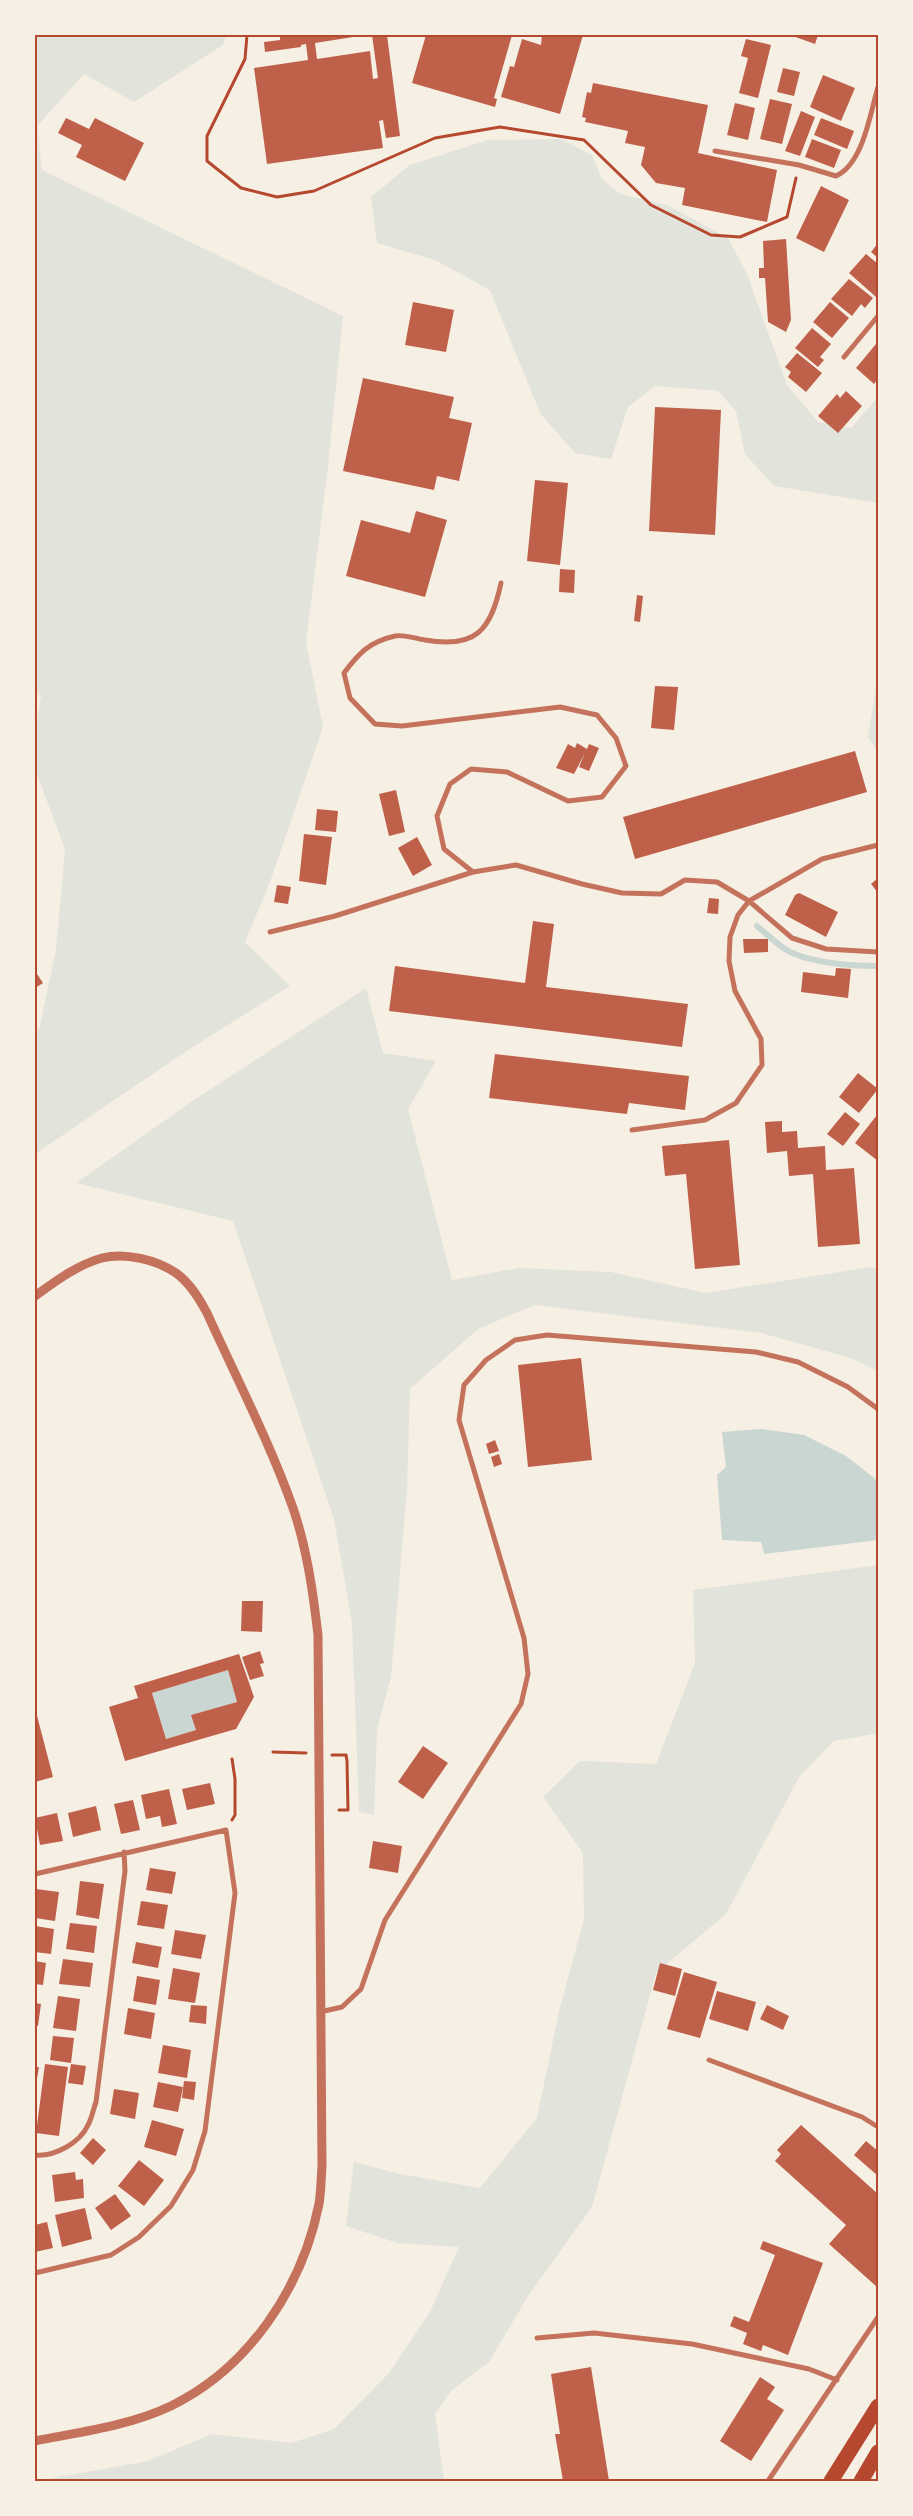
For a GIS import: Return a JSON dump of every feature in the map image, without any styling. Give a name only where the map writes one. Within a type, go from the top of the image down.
[{"type":"highway","points":[[831,2481],[878,2406]]},
{"type":"highway","points":[[861,2481],[878,2452]]},
{"type":"street","points":[[715,151],[799,165],[836,176],[849,167],[863,137],[878,87]]},
{"type":"street","points":[[844,357],[878,316]]},
{"type":"street","points":[[474,872],[444,850],[437,816],[450,784],[471,769],[507,772],[568,801],[602,797],[626,766],[616,738],[597,715],[560,707],[402,726],[376,724],[350,698],[344,673],[362,650],[397,636],[448,644],[478,635],[495,610],[501,583]]},
{"type":"street","points":[[632,1130],[705,1120],[736,1103],[762,1065],[761,1040],[735,991],[729,961],[730,937],[738,915],[749,901],[822,859],[878,845]]},
{"type":"street","points":[[270,932],[335,916],[474,872],[516,865],[622,893],[661,894],[685,880],[718,882],[749,901],[792,938],[826,950],[878,952]]},
{"type":"street","points":[[35,1296],[79,1267],[104,1258],[128,1257],[151,1261],[177,1274],[195,1292],[207,1313],[276,1465],[293,1509],[307,1560],[318,1635],[319,2012],[322,2166],[319,2204],[294,2280],[267,2324],[221,2373],[197,2391],[170,2406],[126,2422],[35,2441]]},
{"type":"street","points":[[319,2012],[342,2007],[361,1989],[385,1920],[521,1704],[528,1674],[524,1638],[459,1420],[464,1385],[486,1360],[514,1340],[547,1335],[756,1352],[798,1362],[848,1387],[878,1409]]},
{"type":"street","points":[[35,1874],[226,1830],[235,1892],[205,2131],[192,2170],[171,2206],[139,2237],[111,2255],[35,2274]]},
{"type":"street","points":[[35,2155],[45,2156],[71,2145],[88,2127],[96,2102],[125,1871],[124,1852]]},
{"type":"street","points":[[709,2060],[862,2117],[878,2127]]},
{"type":"street","points":[[768,2481],[878,2317]]},
{"type":"street","points":[[538,2338],[594,2333],[692,2344],[809,2369],[837,2380]]},
{"type":"path","points":[[247,35],[244,59],[208,136],[207,161],[241,188],[277,198],[314,192],[435,138],[500,127],[584,140],[651,205],[711,235],[740,237],[786,217],[799,165]]},
{"type":"path","points":[[226,1830],[235,1815],[235,1779],[232,1759]]},
{"type":"path","points":[[339,1810],[348,1810],[347,1760]]},
{"type":"shaded area","points":[[35,35],[226,35],[223,45],[134,102],[84,74],[37,126],[42,170],[343,316],[328,467],[306,642],[323,727],[270,882],[245,942],[290,986],[188,1050],[35,1154],[35,1034],[40,1026],[56,949],[65,849],[35,769],[35,735],[41,696],[35,688]]},
{"type":"shaded area","points":[[561,139],[592,155],[602,179],[620,194],[667,205],[728,238],[747,274],[787,385],[818,422],[851,428],[878,397],[878,503],[774,486],[745,454],[736,411],[718,391],[655,386],[628,407],[611,459],[575,453],[540,413],[490,290],[435,260],[377,243],[371,197],[410,165],[488,140]]},
{"type":"shaded area","points":[[878,676],[878,753],[868,737]]},
{"type":"shaded area","points":[[366,988],[383,1053],[436,1061],[408,1109],[452,1280],[519,1268],[611,1272],[706,1293],[871,1267],[878,1269],[878,1371],[851,1358],[761,1333],[535,1305],[478,1329],[410,1389],[407,1490],[391,1677],[377,1729],[374,1815],[359,1812],[352,1623],[334,1519],[233,1221],[76,1183],[194,1100]]},
{"type":"shaded area","points":[[762,1429],[804,1435],[846,1456],[878,1481],[878,1540],[764,1554],[761,1542],[722,1540],[717,1475],[726,1467],[722,1432]]},
{"type":"shaded area","points":[[878,1565],[878,1738],[874,1734],[834,1741],[800,1776],[726,1914],[656,1973],[592,2207],[528,2296],[489,2362],[451,2391],[435,2414],[444,2481],[35,2481],[148,2461],[212,2434],[291,2443],[334,2429],[389,2373],[430,2312],[459,2247],[397,2243],[346,2226],[354,2162],[400,2174],[480,2188],[537,2118],[559,2011],[584,1919],[583,1853],[543,1797],[580,1761],[656,1764],[695,1663],[693,1590]]},
{"type":"shaded area","points":[[228,1670],[237,1702],[192,1715],[196,1730],[166,1739],[152,1693]]},
{"type":"building","points":[[280,35],[366,35],[315,43],[317,59],[370,51],[373,79],[378,78],[372,35],[387,35],[400,136],[386,138],[383,120],[379,121],[383,148],[267,164],[254,68],[308,60],[306,44],[301,45],[301,47],[265,52],[264,42],[280,40]]},
{"type":"building","points":[[426,35],[512,35],[494,98],[497,99],[495,107],[412,83]]},
{"type":"building","points":[[542,35],[583,35],[560,114],[501,97],[510,66],[514,67],[522,39],[541,45]]},
{"type":"building","points":[[790,35],[818,35],[815,44]]},
{"type":"building","points":[[746,39],[771,45],[758,98],[739,93],[748,58],[741,56]]},
{"type":"building","points":[[783,68],[800,72],[794,96],[777,92]]},
{"type":"building","points":[[823,75],[855,88],[841,121],[810,107]]},
{"type":"building","points":[[593,83],[708,105],[698,153],[777,170],[767,222],[682,205],[685,188],[656,183],[641,165],[645,147],[625,143],[628,131],[585,122],[586,118],[582,117],[587,92],[591,93]]},
{"type":"building","points":[[770,99],[792,104],[782,144],[760,139]]},
{"type":"building","points":[[735,103],[755,108],[748,140],[727,135]]},
{"type":"building","points":[[801,111],[815,117],[800,156],[785,151]]},
{"type":"building","points":[[66,118],[89,129],[95,118],[144,143],[125,181],[76,157],[82,145],[58,133]]},
{"type":"building","points":[[821,118],[854,131],[847,149],[814,135]]},
{"type":"building","points":[[812,139],[841,150],[834,168],[805,157]]},
{"type":"building","points":[[821,186],[849,200],[824,252],[796,238]]},
{"type":"building","points":[[786,239],[791,320],[786,332],[768,322],[765,278],[759,278],[759,268],[764,268],[763,241]]},
{"type":"building","points":[[878,243],[878,258],[871,252]]},
{"type":"building","points":[[866,254],[878,264],[876,297],[849,273]]},
{"type":"building","points":[[849,279],[873,298],[865,308],[861,304],[852,316],[831,299]]},
{"type":"building","points":[[413,302],[454,310],[446,352],[405,345]]},
{"type":"building","points":[[830,302],[849,318],[832,338],[813,322]]},
{"type":"building","points":[[812,328],[831,344],[820,357],[824,360],[818,367],[795,348]]},
{"type":"building","points":[[876,344],[878,346],[878,379],[874,384],[856,368]]},
{"type":"building","points":[[797,353],[822,373],[806,392],[788,377],[791,372],[785,367]]},
{"type":"building","points":[[363,378],[454,397],[449,418],[472,423],[459,481],[437,476],[434,490],[343,471]]},
{"type":"building","points":[[846,391],[862,406],[838,433],[818,416],[837,394],[840,398]]},
{"type":"building","points":[[655,407],[721,410],[715,535],[649,531]]},
{"type":"building","points":[[535,480],[568,483],[560,565],[527,561]]},
{"type":"building","points":[[416,511],[447,520],[425,597],[346,576],[361,520],[410,533]]},
{"type":"building","points":[[560,569],[575,570],[574,593],[559,592]]},
{"type":"building","points":[[637,595],[643,596],[640,622],[634,621]]},
{"type":"building","points":[[655,686],[678,687],[674,730],[651,728]]},
{"type":"building","points":[[577,743],[587,749],[589,744],[599,748],[589,771],[579,767],[585,753],[574,774],[556,768],[568,744],[575,748]]},
{"type":"building","points":[[855,751],[867,792],[635,859],[623,817]]},
{"type":"building","points":[[396,790],[405,832],[389,836],[379,794]]},
{"type":"building","points":[[317,809],[338,811],[336,832],[315,830]]},
{"type":"building","points":[[304,834],[332,837],[326,885],[299,881]]},
{"type":"building","points":[[417,837],[432,865],[413,876],[398,848]]},
{"type":"building","points":[[878,878],[878,893],[871,884]]},
{"type":"building","points":[[277,885],[291,887],[288,904],[274,902]]},
{"type":"building","points":[[799,893],[838,912],[826,937],[785,915],[795,895]]},
{"type":"building","points":[[709,898],[719,899],[718,914],[707,913]]},
{"type":"building","points":[[533,921],[554,924],[546,987],[688,1004],[682,1047],[389,1011],[395,966],[525,983]]},
{"type":"building","points":[[743,939],[768,939],[768,952],[744,953]]},
{"type":"building","points":[[836,968],[851,969],[848,998],[801,992],[803,972],[835,976]]},
{"type":"building","points":[[35,971],[43,983],[35,988]]},
{"type":"building","points":[[495,1054],[689,1076],[685,1110],[629,1103],[627,1114],[489,1098]]},
{"type":"building","points":[[858,1073],[878,1089],[859,1113],[839,1097]]},
{"type":"building","points":[[845,1112],[860,1124],[843,1146],[827,1134]]},
{"type":"building","points":[[878,1115],[878,1161],[855,1143]]},
{"type":"building","points":[[782,1121],[782,1132],[797,1131],[798,1148],[825,1146],[826,1170],[854,1168],[860,1244],[818,1247],[813,1174],[789,1176],[787,1151],[767,1153],[765,1122]]},
{"type":"building","points":[[729,1140],[740,1265],[695,1269],[686,1174],[665,1176],[662,1146]]},
{"type":"building","points":[[581,1358],[592,1460],[528,1467],[518,1365]]},
{"type":"building","points":[[495,1440],[499,1451],[489,1454],[486,1444]]},
{"type":"building","points":[[499,1454],[502,1464],[494,1467],[491,1457]]},
{"type":"building","points":[[242,1601],[263,1601],[262,1632],[241,1631]]},
{"type":"building","points":[[260,1651],[264,1663],[260,1664],[264,1676],[250,1680],[242,1657]]},
{"type":"building","points":[[239,1654],[254,1697],[236,1729],[125,1761],[109,1707],[138,1698],[134,1686]],"holes":[[[228,1670],[237,1702],[191,1715],[196,1730],[166,1739],[152,1693]]]},
{"type":"building","points":[[35,1708],[53,1777],[35,1782]]},
{"type":"building","points":[[423,1746],[448,1763],[423,1799],[398,1782]]},
{"type":"building","points":[[210,1783],[215,1804],[187,1810],[182,1789]]},
{"type":"building","points":[[169,1789],[177,1824],[162,1827],[160,1816],[146,1819],[141,1795]]},
{"type":"building","points":[[133,1800],[140,1830],[121,1834],[114,1804]]},
{"type":"building","points":[[96,1806],[101,1830],[73,1837],[68,1813]]},
{"type":"building","points":[[57,1813],[63,1841],[40,1845],[35,1818]]},
{"type":"building","points":[[373,1841],[402,1846],[398,1873],[369,1868]]},
{"type":"building","points":[[150,1868],[176,1872],[172,1894],[146,1890]]},
{"type":"building","points":[[80,1881],[104,1884],[99,1919],[76,1915]]},
{"type":"building","points":[[36,1889],[59,1892],[55,1921],[35,1918]]},
{"type":"building","points":[[141,1901],[168,1905],[164,1929],[137,1925]]},
{"type":"building","points":[[70,1923],[97,1926],[94,1953],[66,1949]]},
{"type":"building","points":[[35,1926],[54,1929],[51,1954],[35,1952]]},
{"type":"building","points":[[175,1930],[206,1935],[201,1959],[171,1954]]},
{"type":"building","points":[[136,1942],[162,1947],[158,1968],[132,1963]]},
{"type":"building","points":[[63,1959],[93,1963],[90,1987],[59,1984]]},
{"type":"building","points":[[35,1961],[46,1963],[43,1985],[35,1984]]},
{"type":"building","points":[[660,1963],[682,1969],[675,1996],[653,1990]]},
{"type":"building","points":[[173,1968],[200,1973],[195,2003],[168,1999]]},
{"type":"building","points":[[684,1972],[717,1982],[700,2038],[667,2029]]},
{"type":"building","points":[[137,1976],[160,1980],[156,2005],[133,2001]]},
{"type":"building","points":[[717,1991],[756,2002],[748,2031],[709,2019]]},
{"type":"building","points":[[58,1996],[80,1999],[76,2031],[53,2028]]},
{"type":"building","points":[[35,2003],[41,2004],[38,2026],[35,2025]]},
{"type":"building","points":[[191,2005],[207,2006],[206,2024],[189,2022]]},
{"type":"building","points":[[767,2005],[789,2016],[783,2030],[760,2019]]},
{"type":"building","points":[[128,2008],[155,2013],[151,2039],[124,2034]]},
{"type":"building","points":[[53,2036],[74,2038],[71,2063],[50,2060]]},
{"type":"building","points":[[163,2045],[191,2050],[187,2078],[158,2073]]},
{"type":"building","points":[[45,2064],[68,2067],[59,2136],[36,2133]]},
{"type":"building","points":[[71,2064],[86,2066],[83,2085],[68,2083]]},
{"type":"building","points":[[35,2067],[39,2067],[36,2084],[35,2084]]},
{"type":"building","points":[[184,2081],[196,2082],[194,2100],[182,2098]]},
{"type":"building","points":[[158,2082],[183,2087],[178,2112],[153,2107]]},
{"type":"building","points":[[114,2089],[139,2093],[135,2119],[110,2114]]},
{"type":"building","points":[[152,2120],[184,2129],[176,2156],[144,2147]]},
{"type":"building","points":[[801,2125],[878,2194],[877,2287],[829,2244],[846,2225],[775,2161],[781,2154],[777,2150]]},
{"type":"building","points":[[93,2138],[106,2150],[93,2165],[80,2153]]},
{"type":"building","points":[[866,2141],[878,2151],[878,2176],[854,2155]]},
{"type":"building","points":[[139,2160],[164,2180],[144,2206],[118,2186]]},
{"type":"building","points":[[75,2172],[76,2180],[83,2179],[84,2198],[55,2202],[52,2175]]},
{"type":"building","points":[[115,2194],[131,2216],[111,2230],[95,2208]]},
{"type":"building","points":[[85,2208],[92,2239],[62,2247],[55,2215]]},
{"type":"building","points":[[47,2222],[53,2248],[35,2252],[35,2225]]},
{"type":"building","points":[[763,2241],[823,2263],[788,2355],[763,2345],[761,2351],[743,2344],[747,2333],[730,2326],[734,2316],[749,2322],[775,2255],[760,2249]]},
{"type":"building","points":[[591,2367],[609,2481],[563,2481],[555,2434],[560,2434],[551,2374]]},
{"type":"building","points":[[760,2377],[775,2387],[767,2399],[784,2410],[751,2461],[720,2441]]},
{"type":"waterway","points":[[757,926],[785,949],[805,958],[843,964],[878,966]]}]
